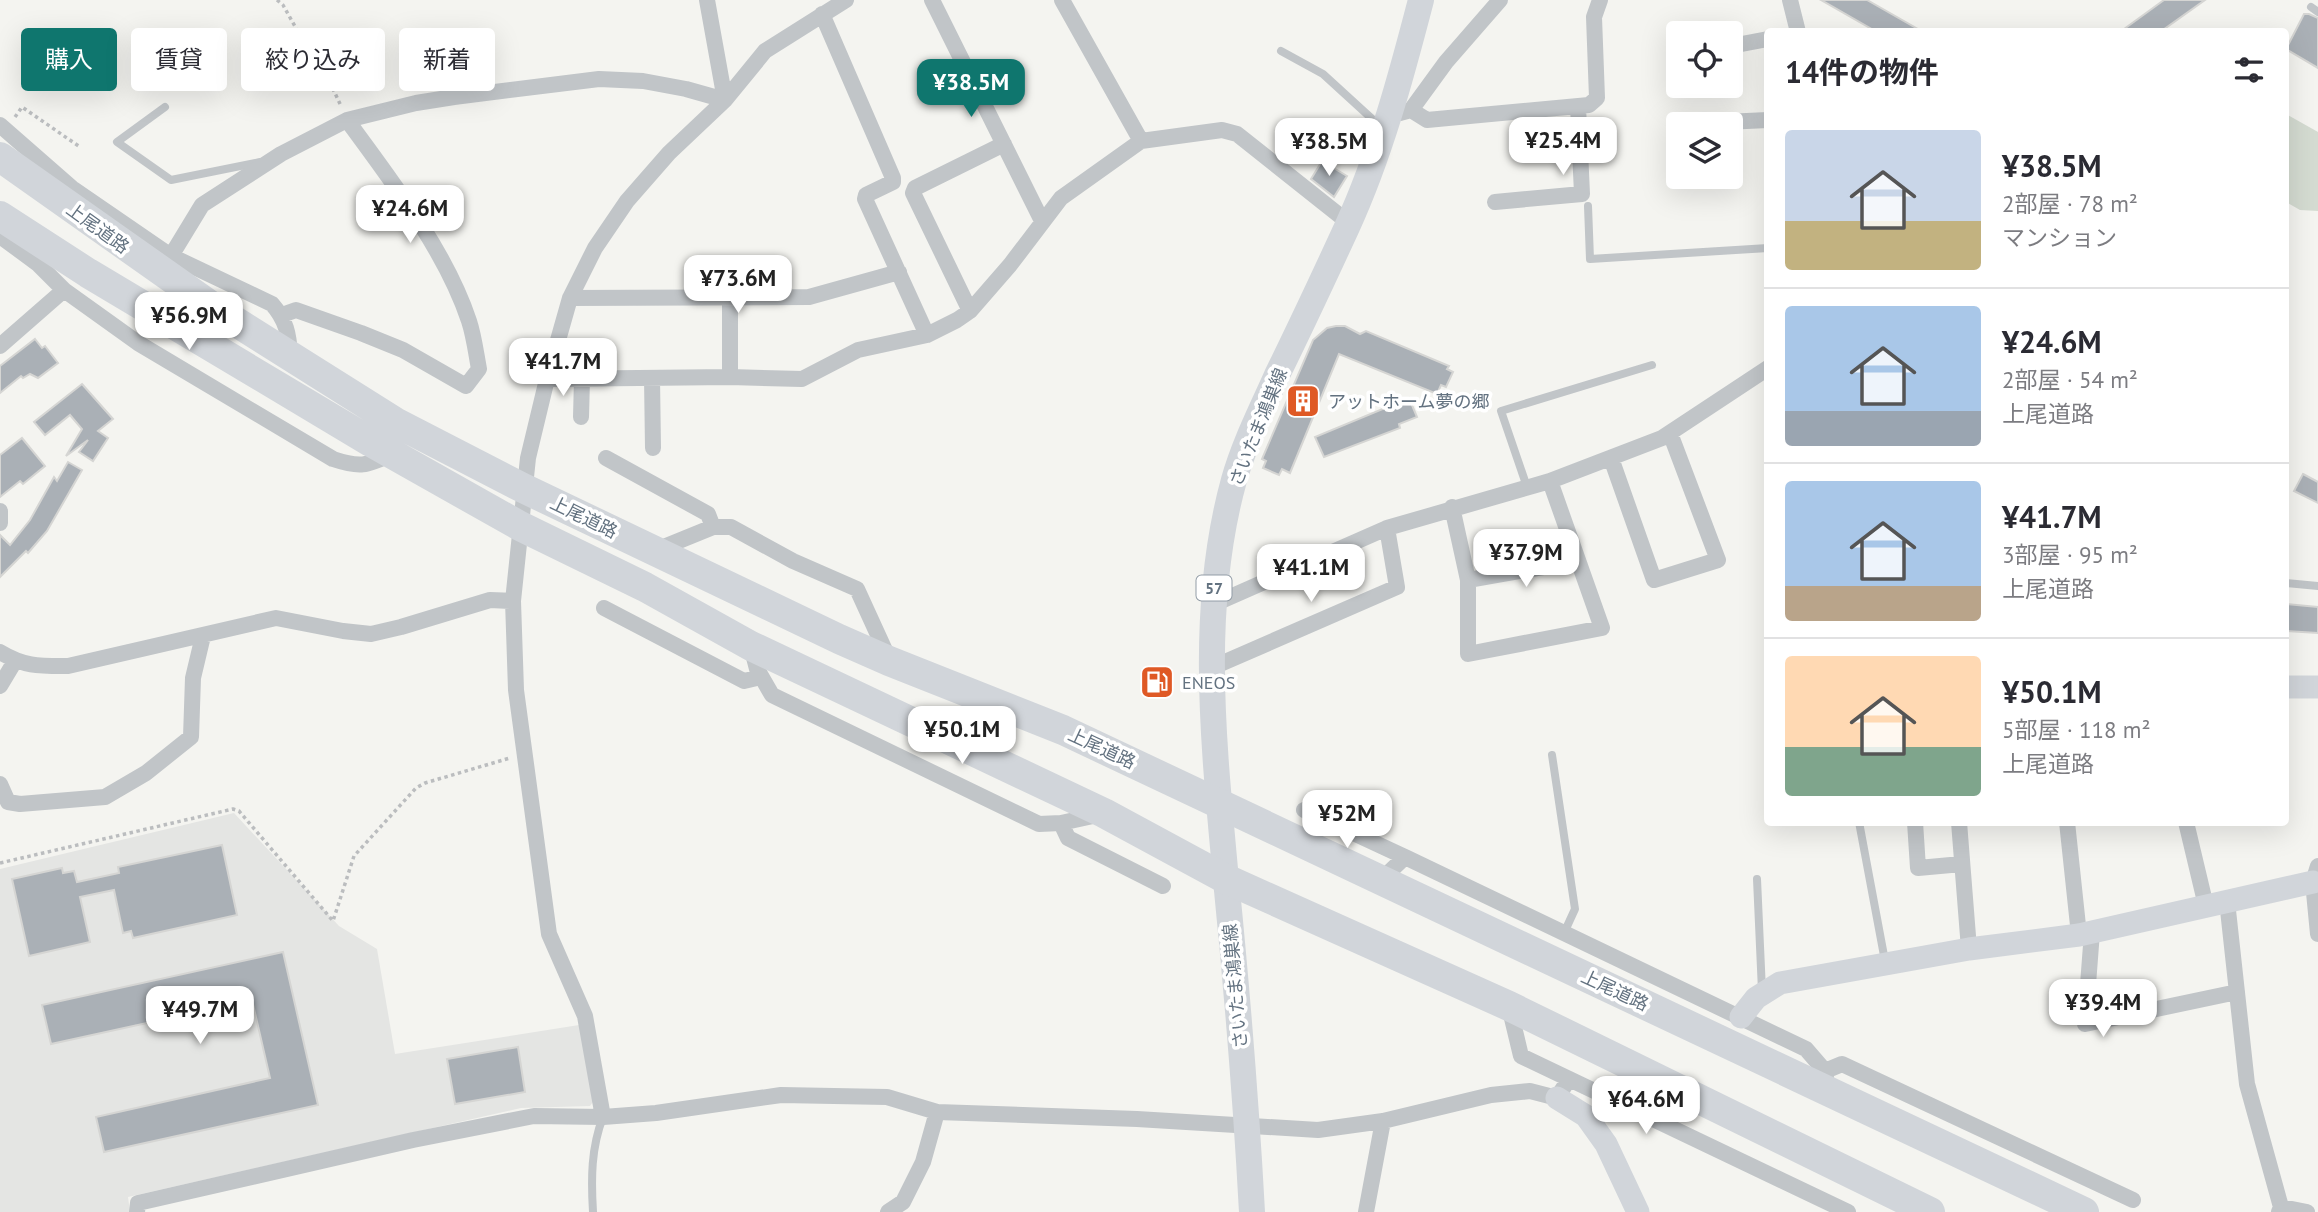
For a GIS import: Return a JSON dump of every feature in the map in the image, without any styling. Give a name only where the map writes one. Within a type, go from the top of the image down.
[{"type":"highway","name":"上尾道路","points":[[0,158],[214,308],[395,422],[523,488],[889,661],[1063,730],[1381,880],[1827,1081],[2084,1212]]},
{"type":"highway","name":"上尾道路","points":[[0,216],[100,280],[392,454],[520,526],[645,587],[751,646],[1104,813],[1226,879],[1509,1006],[1930,1212]]},
{"type":"main road","name":"さいたま鴻巣線","points":[[1252,1212],[1247,1125],[1218,803],[1211,668],[1212,605],[1219,553],[1234,478],[1260,411],[1349,223],[1394,119],[1421,0]]},
{"type":"street","points":[[707,0],[725,100]]},
{"type":"street","points":[[603,1117],[585,1016],[549,934],[516,690],[513,601],[528,458],[570,298],[595,248],[627,201],[668,153],[725,100],[765,51],[846,0]]},
{"type":"street","points":[[932,0],[1042,221]]},
{"type":"street","points":[[1062,0],[1141,141]]},
{"type":"street","points":[[1394,119],[1500,0]]},
{"type":"street","points":[[1394,119],[1427,120],[1589,105],[1597,98],[1594,17],[1600,0]]},
{"type":"street","points":[[1790,0],[1797,28]]},
{"type":"street","points":[[822,15],[893,178],[892,182],[866,195],[865,199],[927,335]]},
{"type":"street","points":[[1743,44],[1764,40]]},
{"type":"street","points":[[171,256],[202,205],[273,159],[347,120],[416,103],[599,79],[643,81],[725,100]]},
{"type":"street","points":[[1495,202],[1582,194],[1577,106]]},
{"type":"street","points":[[282,315],[296,310],[361,333],[403,350],[466,386],[479,369],[470,322],[449,273],[396,188],[347,120]]},
{"type":"street","points":[[1743,121],[1764,120]]},
{"type":"street","points":[[0,125],[72,188],[171,256],[272,304],[282,315],[288,332],[290,355]]},
{"type":"street","points":[[547,379],[802,379],[858,350],[927,335],[970,311],[1070,190],[1141,141],[1230,131],[1349,223]]},
{"type":"street","points":[[970,311],[913,193],[915,188],[1004,144]]},
{"type":"street","points":[[0,236],[38,264],[64,290],[138,343],[333,459],[355,466],[369,465],[392,454]]},
{"type":"street","points":[[570,298],[809,297],[899,272]]},
{"type":"street","points":[[0,346],[64,290]]},
{"type":"street","points":[[730,297],[730,377]]},
{"type":"street","points":[[1212,605],[1387,528],[1452,507],[1550,481],[1662,438],[1764,371]]},
{"type":"street","points":[[652,378],[653,448]]},
{"type":"street","points":[[581,417],[582,379]]},
{"type":"street","points":[[1611,458],[1654,580],[1718,560],[1670,433]]},
{"type":"street","points":[[606,458],[708,514],[713,527]]},
{"type":"street","points":[[1452,507],[1468,580],[1468,654],[1602,628],[1550,481]]},
{"type":"street","points":[[0,511],[0,523]]},
{"type":"street","points":[[654,551],[713,527],[731,527],[793,561],[857,589],[889,661]]},
{"type":"street","points":[[1211,668],[1396,587],[1387,528]]},
{"type":"street","points":[[1468,580],[1578,561]]},
{"type":"street","points":[[0,652],[15,661],[40,666],[68,666],[276,618],[371,634],[490,600],[513,601]]},
{"type":"street","points":[[604,608],[744,681],[761,677]]},
{"type":"street","points":[[0,784],[8,802],[20,804],[105,797],[146,773],[191,737],[193,678],[203,636]]},
{"type":"street","points":[[751,646],[757,669],[772,695],[1039,824],[1061,823],[1104,813]]},
{"type":"street","points":[[0,686],[15,661]]},
{"type":"street","points":[[2289,687],[2318,687]]},
{"type":"street","points":[[1304,810],[1807,1049],[1827,1081],[1842,1064],[2133,1200]]},
{"type":"street","points":[[1061,823],[1068,838],[1163,886]]},
{"type":"street","points":[[1915,826],[1918,868],[1962,864]]},
{"type":"street","points":[[1959,826],[1969,949]]},
{"type":"street","points":[[2068,826],[2086,933],[2085,1024],[2237,992]]},
{"type":"street","points":[[2188,826],[2217,903],[2237,992],[2247,1084],[2280,1209],[2307,1212]]},
{"type":"street","points":[[1381,880],[1405,857]]},
{"type":"street","points":[[1741,1017],[1756,998],[1780,983],[1969,949],[2086,933],[2217,903],[2316,876],[2318,934]]},
{"type":"street","points":[[1509,1006],[1521,1056],[1563,1088],[1586,1116],[1606,1144],[1638,1212]]},
{"type":"street","points":[[137,1212],[138,1203],[413,1140],[534,1116],[603,1117],[656,1113],[781,1095],[887,1097],[937,1112],[1318,1130],[1383,1121],[1491,1095],[1563,1088],[1838,1210]]},
{"type":"street","points":[[888,1212],[903,1202],[923,1162],[937,1112]]},
{"type":"street","points":[[1366,1212],[1383,1121]]},
{"type":"lane","points":[[1281,51],[1394,119]]},
{"type":"lane","points":[[164,107],[117,142],[171,180],[273,159]]},
{"type":"lane","points":[[1588,206],[1590,259],[1764,248]]},
{"type":"lane","points":[[1527,487],[1501,411],[1652,365]]},
{"type":"lane","points":[[2289,583],[2318,586]]},
{"type":"lane","points":[[1552,755],[1574,909],[1564,933]]},
{"type":"lane","points":[[1860,826],[1886,964]]},
{"type":"lane","points":[[1757,879],[1762,994]]},
{"type":"lane","points":[[593,1212],[591,1175],[596,1135],[603,1117]]},
{"type":"path","points":[[277,0],[284,5],[306,46],[325,72],[347,120]]},
{"type":"path","points":[[22,107],[80,147]]},
{"type":"path","points":[[0,863],[233,809],[239,811],[333,921],[354,856],[416,788],[458,772],[525,753]]},
{"type":"shaded area","points":[[2289,116],[2318,132],[2318,211],[2300,210],[2289,204]]},
{"type":"shaded area","points":[[234,813],[339,926],[377,949],[395,1054],[579,1025],[595,1099],[590,1106],[521,1108],[128,1197],[130,1212],[0,1212],[0,869]]},
{"type":"building","points":[[1821,0],[1867,0],[1916,28],[1870,28]]},
{"type":"building","points":[[2164,0],[2205,0],[2166,28],[2126,28]]},
{"type":"building","points":[[2304,14],[2318,18],[2318,68],[2289,51],[2289,43]]},
{"type":"building","points":[[1322,161],[1347,176],[1334,197],[1311,179]]},
{"type":"building","name":"アットホーム夢の郷","points":[[1345,326],[1360,334],[1366,331],[1449,366],[1447,369],[1453,372],[1446,387],[1441,385],[1437,394],[1339,354],[1290,473],[1282,469],[1279,475],[1263,468],[1266,461],[1262,459],[1313,340],[1327,328]]},
{"type":"building","points":[[35,339],[42,348],[45,346],[58,363],[38,378],[30,374],[23,378],[21,376],[0,393],[0,366]]},
{"type":"building","points":[[82,384],[113,419],[98,431],[108,438],[93,461],[79,452],[88,440],[66,456],[82,429],[70,415],[45,435],[34,422]]},
{"type":"building","points":[[1409,398],[1417,417],[1399,424],[1400,428],[1324,457],[1315,437]]},
{"type":"building","points":[[22,438],[45,466],[23,484],[20,481],[0,497],[0,455]]},
{"type":"building","points":[[68,462],[82,470],[47,531],[28,553],[26,551],[0,577],[0,535],[10,545],[30,520],[54,477],[57,481]]},
{"type":"building","points":[[2303,474],[2318,482],[2318,503],[2294,491]]},
{"type":"building","points":[[2289,604],[2318,607],[2318,633],[2289,631]]},
{"type":"building","points":[[222,845],[237,915],[133,938],[131,931],[123,933],[114,890],[80,897],[90,942],[29,956],[12,879],[62,868],[63,873],[74,871],[77,882],[119,873],[118,867]]},
{"type":"building","points":[[283,952],[318,1105],[104,1152],[96,1117],[270,1078],[252,1000],[51,1044],[42,1005]]},
{"type":"building","points":[[518,1047],[525,1092],[455,1104],[447,1059]]},
{"type":"place","name":"アットホーム夢の郷","points":[[1303,401]]},
{"type":"place","name":"ENEOS","points":[[1157,682]]}]
